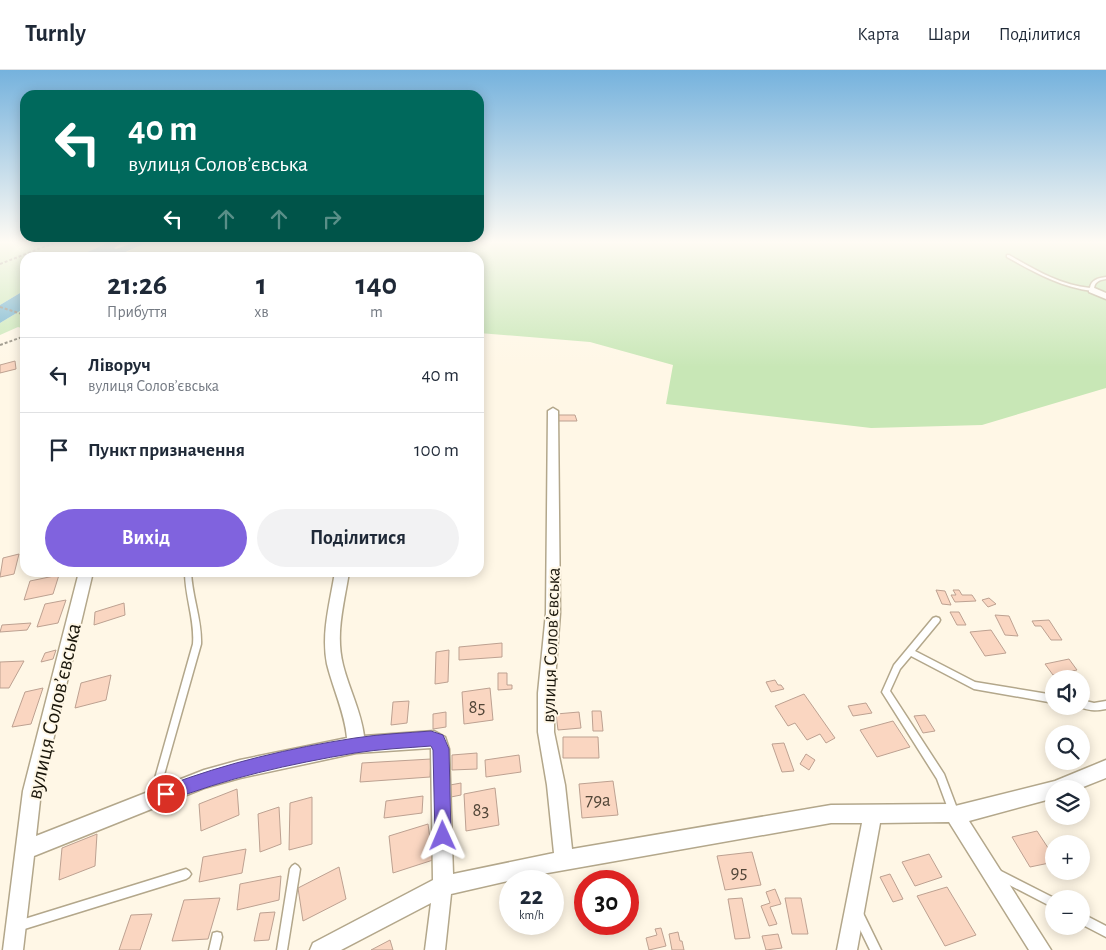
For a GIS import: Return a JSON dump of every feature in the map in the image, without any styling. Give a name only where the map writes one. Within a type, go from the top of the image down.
[{"type":"street","points":[[1092,290],[1106,296]]},
{"type":"street","name":"вулиця Соловʼєвська","points":[[553,410],[553,613],[546,693],[546,732],[556,785],[564,861]]},
{"type":"street","name":"вулиця Соловʼєвська","points":[[13,950],[32,791],[85,577]]},
{"type":"street","points":[[341,577],[333,625],[332,652],[351,711],[356,745]]},
{"type":"street","points":[[25,850],[204,779],[240,769],[356,745],[431,738],[439,743],[441,758],[442,886],[436,950]]},
{"type":"street","points":[[1078,780],[1106,769]]},
{"type":"street","points":[[320,950],[442,886],[525,867],[831,814],[950,813],[955,815],[1045,792]]},
{"type":"street","points":[[846,950],[873,813]]},
{"type":"street","points":[[955,815],[1041,950]]},
{"type":"lane","points":[[1064,284],[1092,290],[1093,284]]},
{"type":"lane","points":[[153,799],[197,644],[197,625],[189,594],[188,577]]},
{"type":"lane","points":[[936,620],[897,667],[886,692],[941,777],[955,815]]},
{"type":"lane","points":[[910,652],[974,685],[1045,697]]},
{"type":"lane","points":[[1090,706],[1106,705]]},
{"type":"lane","points":[[282,950],[295,869]]},
{"type":"lane","points":[[989,870],[1045,898]]},
{"type":"lane","points":[[16,927],[186,874]]},
{"type":"lane","points":[[855,908],[876,950]]},
{"type":"lane","points":[[1090,923],[1106,932]]},
{"type":"lane","points":[[214,950],[217,937]]},
{"type":"path","points":[[0,307],[20,313]]},
{"type":"path","points":[[0,345],[20,338]]},
{"type":"green space","points":[[0,284],[20,284],[20,293],[0,305]]},
{"type":"green space","points":[[484,284],[1106,284],[1106,388],[982,425],[871,428],[666,404],[673,365],[590,342],[484,333]]},
{"type":"green space","points":[[20,311],[20,328],[0,335],[0,323]]},
{"type":"water","points":[[20,293],[20,311],[0,323],[0,305]]},
{"type":"building","points":[[15,361],[16,369],[0,373],[0,365]]},
{"type":"building","points":[[557,415],[575,415],[577,421],[558,421]]},
{"type":"building","points":[[19,554],[14,574],[0,577],[3,558]]},
{"type":"building","points":[[58,577],[53,594],[24,600],[30,581]]},
{"type":"building","points":[[936,590],[945,591],[951,605],[942,604]]},
{"type":"building","points":[[953,590],[959,590],[962,595],[972,595],[976,601],[955,602],[951,595],[956,595]]},
{"type":"building","points":[[989,598],[996,604],[988,607],[982,600]]},
{"type":"building","points":[[66,600],[58,623],[37,627],[45,604]]},
{"type":"building","points":[[124,603],[125,615],[94,625],[95,612]]},
{"type":"building","points":[[950,612],[959,612],[966,625],[957,625]]},
{"type":"building","points":[[995,615],[1009,616],[1018,636],[1005,635]]},
{"type":"building","points":[[1049,620],[1062,640],[1051,640],[1041,626],[1035,626],[1032,621]]},
{"type":"building","points":[[31,623],[27,630],[0,632],[2,625]]},
{"type":"building","points":[[991,630],[1006,653],[985,656],[970,632]]},
{"type":"building","points":[[502,643],[502,657],[459,660],[459,647]]},
{"type":"building","points":[[56,650],[53,659],[41,662],[45,653]]},
{"type":"building","points":[[449,650],[448,682],[435,684],[436,652]]},
{"type":"building","points":[[1069,659],[1077,670],[1049,670],[1045,664]]},
{"type":"building","points":[[24,661],[9,688],[0,688],[0,662]]},
{"type":"building","points":[[498,673],[507,673],[507,685],[512,685],[512,689],[498,690]]},
{"type":"building","points":[[111,675],[106,700],[75,708],[81,683]]},
{"type":"building","points":[[775,680],[784,689],[771,692],[766,682]]},
{"type":"building","points":[[43,688],[31,724],[12,727],[25,692]]},
{"type":"building","points":[[490,688],[493,720],[464,724],[462,692]]},
{"type":"building","points":[[804,694],[835,738],[826,743],[820,734],[807,740],[795,723],[788,726],[775,706]]},
{"type":"building","points":[[409,701],[407,723],[391,725],[393,702]]},
{"type":"building","points":[[866,703],[872,713],[853,716],[848,706]]},
{"type":"building","points":[[592,711],[601,711],[603,731],[593,731]]},
{"type":"building","points":[[446,712],[446,727],[433,729],[433,714]]},
{"type":"building","points":[[579,712],[581,728],[558,730],[556,714]]},
{"type":"building","points":[[925,715],[935,731],[923,733],[914,716]]},
{"type":"building","points":[[893,721],[910,747],[877,757],[860,730]]},
{"type":"building","points":[[563,737],[598,737],[599,758],[563,758]]},
{"type":"building","points":[[784,743],[794,771],[782,772],[772,744]]},
{"type":"building","points":[[477,753],[477,769],[452,770],[452,755]]},
{"type":"building","points":[[806,754],[815,760],[809,770],[800,764]]},
{"type":"building","points":[[519,755],[521,772],[486,777],[485,760]]},
{"type":"building","points":[[431,759],[430,777],[360,782],[362,763]]},
{"type":"building","points":[[613,781],[618,815],[582,818],[579,784]]},
{"type":"building","points":[[461,783],[461,795],[451,797],[450,785]]},
{"type":"building","points":[[495,788],[499,825],[466,831],[464,794]]},
{"type":"building","points":[[237,789],[239,815],[201,831],[199,804]]},
{"type":"building","points":[[423,796],[422,813],[384,818],[386,801]]},
{"type":"building","points":[[312,797],[312,844],[289,850],[290,803]]},
{"type":"building","points":[[279,807],[281,844],[260,852],[258,814]]},
{"type":"building","points":[[428,824],[433,860],[393,873],[389,836]]},
{"type":"building","points":[[1037,831],[1045,843],[1045,864],[1030,867],[1012,837]]},
{"type":"building","points":[[97,834],[95,866],[59,880],[62,848]]},
{"type":"building","points":[[246,849],[242,873],[199,882],[203,857]]},
{"type":"building","points":[[752,852],[761,885],[725,890],[717,856]]},
{"type":"building","points":[[929,854],[942,877],[915,886],[902,862]]},
{"type":"building","points":[[339,867],[346,899],[303,921],[298,888]]},
{"type":"building","points":[[890,874],[903,899],[893,902],[880,877]]},
{"type":"building","points":[[281,876],[279,900],[237,910],[240,884]]},
{"type":"building","points":[[947,887],[976,935],[945,946],[917,896]]},
{"type":"building","points":[[775,889],[781,904],[770,907],[777,924],[769,926],[761,906],[770,903],[766,892]]},
{"type":"building","points":[[220,898],[208,939],[172,941],[184,900]]},
{"type":"building","points":[[742,898],[750,938],[735,939],[728,899]]},
{"type":"building","points":[[785,898],[801,898],[808,934],[792,934]]},
{"type":"building","points":[[275,912],[269,940],[254,941],[260,913]]},
{"type":"building","points":[[152,914],[140,950],[119,950],[131,915]]},
{"type":"building","points":[[661,928],[666,946],[649,950],[646,938],[657,935],[655,929]]},
{"type":"building","points":[[678,932],[684,950],[672,950],[669,934]]},
{"type":"building","points":[[778,934],[782,948],[766,950],[762,936]]},
{"type":"building","points":[[390,940],[393,950],[371,950]]},
{"type":"route","points":[[166,794],[204,779],[240,769],[356,745],[431,738],[437,741],[441,749],[443,836]]}]
